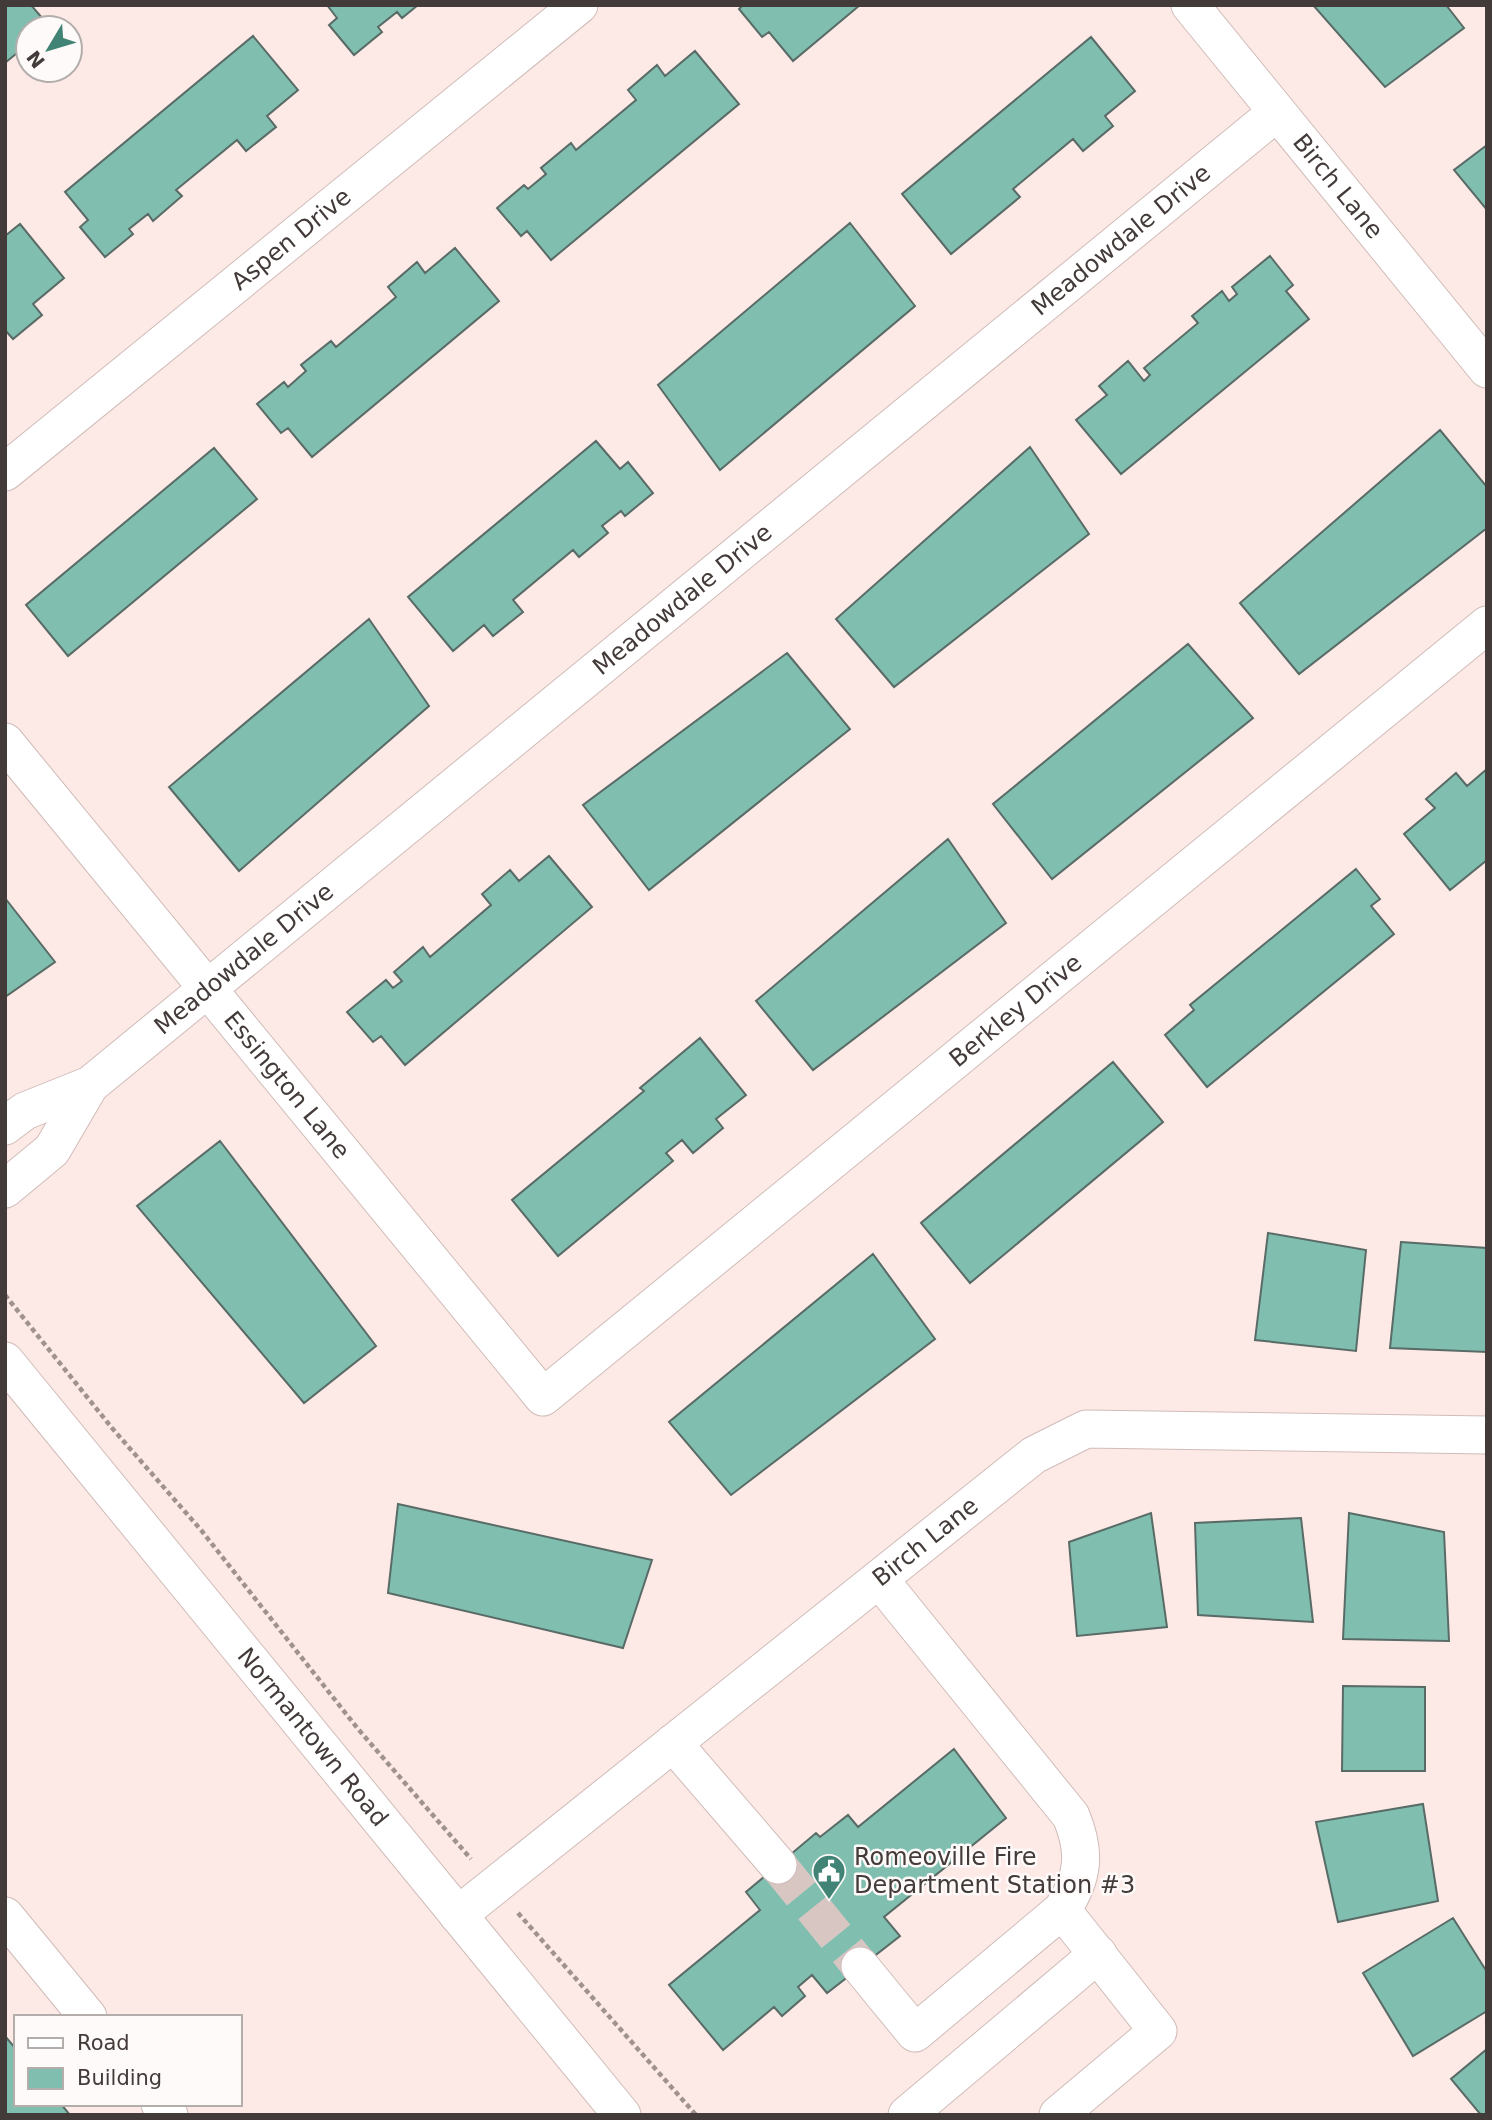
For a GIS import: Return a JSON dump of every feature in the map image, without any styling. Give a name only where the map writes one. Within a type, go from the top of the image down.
[{"type":"street","name":"Aspen Drive","points":[[5,472],[579,5]]},
{"type":"street","name":"Birch Lane","points":[[1190,5],[1487,369]]},
{"type":"street","name":"Meadowdale Drive","points":[[5,1126],[24,1111],[90,1085],[1276,113]]},
{"type":"street","name":"Berkley Drive","points":[[543,1397],[1487,625]]},
{"type":"street","name":"Essington Lane","points":[[5,742],[543,1397]]},
{"type":"street","name":"Meadowdale Drive","points":[[5,1189],[52,1150],[90,1085]]},
{"type":"street","name":"Normantown Road","points":[[5,1361],[622,2115]]},
{"type":"street","name":"Birch Lane","points":[[458,1915],[1034,1455],[1086,1429],[1487,1436]]},
{"type":"street","points":[[860,1966],[915,2033],[1062,1910],[1076,1889],[1083,1864],[1080,1839],[1071,1816],[879,1579]]},
{"type":"street","points":[[673,1743],[778,1865]]},
{"type":"street","points":[[1058,2115],[1158,2031],[1062,1910]]},
{"type":"street","points":[[5,1916],[86,2015]]},
{"type":"street","points":[[907,2115],[1098,1954]]},
{"type":"path","points":[[5,1295],[112,1428],[201,1530],[358,1728],[696,2115]]},
{"type":"building","points":[[5,5],[31,5],[39,14],[14,14],[14,56],[5,63]]},
{"type":"building","points":[[327,5],[418,5],[402,18],[397,12],[378,27],[382,32],[354,55],[329,25],[337,18]]},
{"type":"building","points":[[743,5],[860,5],[793,61],[769,32],[762,37],[739,9]]},
{"type":"building","points":[[1313,5],[1446,5],[1464,28],[1385,87]]},
{"type":"building","points":[[253,36],[298,90],[267,116],[276,127],[246,151],[237,140],[176,190],[182,196],[153,221],[148,214],[129,229],[133,234],[105,257],[80,227],[88,220],[65,192]]},
{"type":"building","points":[[1091,37],[1135,91],[1105,116],[1113,126],[1083,151],[1073,139],[1013,189],[1020,197],[951,254],[902,194]]},
{"type":"building","points":[[695,51],[739,104],[551,260],[527,231],[521,236],[497,208],[524,185],[528,189],[546,174],[541,168],[571,143],[576,150],[636,100],[628,90],[657,65],[665,76]]},
{"type":"building","points":[[1487,145],[1487,210],[1454,170]]},
{"type":"building","points":[[850,223],[915,306],[720,470],[658,385]]},
{"type":"building","points":[[20,224],[64,278],[33,304],[42,315],[13,339],[5,330],[5,236]]},
{"type":"building","points":[[455,248],[499,301],[312,457],[288,428],[281,433],[257,404],[284,382],[288,387],[306,371],[301,365],[331,341],[336,347],[396,297],[388,287],[417,262],[425,273]]},
{"type":"building","points":[[1270,256],[1293,285],[1286,291],[1309,319],[1121,474],[1076,420],[1107,395],[1099,386],[1128,361],[1144,381],[1150,375],[1144,368],[1198,323],[1192,316],[1222,291],[1229,301],[1237,294],[1232,287]]},
{"type":"building","points":[[1440,430],[1487,487],[1487,528],[1299,674],[1240,603]]},
{"type":"building","points":[[596,441],[620,469],[628,462],[653,493],[625,516],[621,511],[602,526],[608,533],[579,557],[573,550],[513,600],[523,612],[493,636],[484,625],[453,651],[408,597]]},
{"type":"building","points":[[1030,447],[1089,534],[894,687],[836,619]]},
{"type":"building","points":[[214,448],[257,499],[68,656],[26,605]]},
{"type":"building","points":[[369,619],[429,706],[239,871],[169,787]]},
{"type":"building","points":[[1188,644],[1253,718],[1052,879],[993,804]]},
{"type":"building","points":[[787,653],[850,729],[649,890],[583,805]]},
{"type":"building","points":[[1487,769],[1487,860],[1450,890],[1404,834],[1435,808],[1426,799],[1456,773],[1467,786]]},
{"type":"building","points":[[948,839],[1006,923],[813,1070],[756,1001]]},
{"type":"building","points":[[549,856],[592,907],[405,1065],[381,1036],[373,1042],[347,1012],[386,980],[393,988],[402,981],[394,972],[423,947],[430,957],[491,905],[482,894],[510,870],[519,881]]},
{"type":"building","points":[[1356,869],[1380,899],[1371,906],[1394,934],[1207,1087],[1165,1035],[1194,1010],[1190,1005]]},
{"type":"building","points":[[5,898],[55,962],[5,997]]},
{"type":"building","points":[[700,1038],[746,1095],[716,1119],[723,1128],[693,1153],[682,1140],[666,1153],[673,1161],[558,1256],[512,1200],[644,1091],[640,1088]]},
{"type":"building","points":[[1113,1062],[1163,1122],[970,1283],[921,1223]]},
{"type":"building","points":[[220,1141],[376,1346],[304,1403],[137,1206]]},
{"type":"building","points":[[1268,1233],[1366,1250],[1356,1351],[1255,1340]]},
{"type":"building","points":[[1401,1242],[1487,1248],[1487,1352],[1390,1348]]},
{"type":"building","points":[[873,1254],[935,1339],[731,1495],[669,1422]]},
{"type":"building","points":[[398,1504],[652,1560],[623,1648],[388,1593]]},
{"type":"building","points":[[1151,1513],[1167,1627],[1077,1636],[1069,1542]]},
{"type":"building","points":[[1349,1513],[1444,1532],[1449,1641],[1343,1639]]},
{"type":"building","points":[[1301,1518],[1313,1622],[1198,1615],[1195,1523]]},
{"type":"building","points":[[1343,1686],[1425,1687],[1425,1771],[1342,1771]]},
{"type":"building","name":"Romeoville Fire Department Station #3","points":[[954,1749],[1006,1818],[884,1917],[900,1936],[827,1993],[812,1975],[798,1987],[805,1996],[782,2016],[774,2007],[723,2050],[669,1985],[760,1910],[746,1892],[816,1833],[820,1837],[848,1815],[858,1827]]},
{"type":"building","points":[[1423,1804],[1438,1901],[1338,1922],[1316,1822]]},
{"type":"building","points":[[1453,1918],[1487,1972],[1487,2011],[1413,2056],[1363,1973]]},
{"type":"building","points":[[5,2036],[14,2047],[14,2106],[63,2106],[70,2115],[5,2115]]},
{"type":"building","points":[[1487,2049],[1487,2115],[1481,2115],[1451,2079]]},
{"type":"tunnel","points":[[778,1865],[860,1966]]},
{"type":"place","name":"Romeoville Fire Department Station #3","points":[[829,1901]]}]
